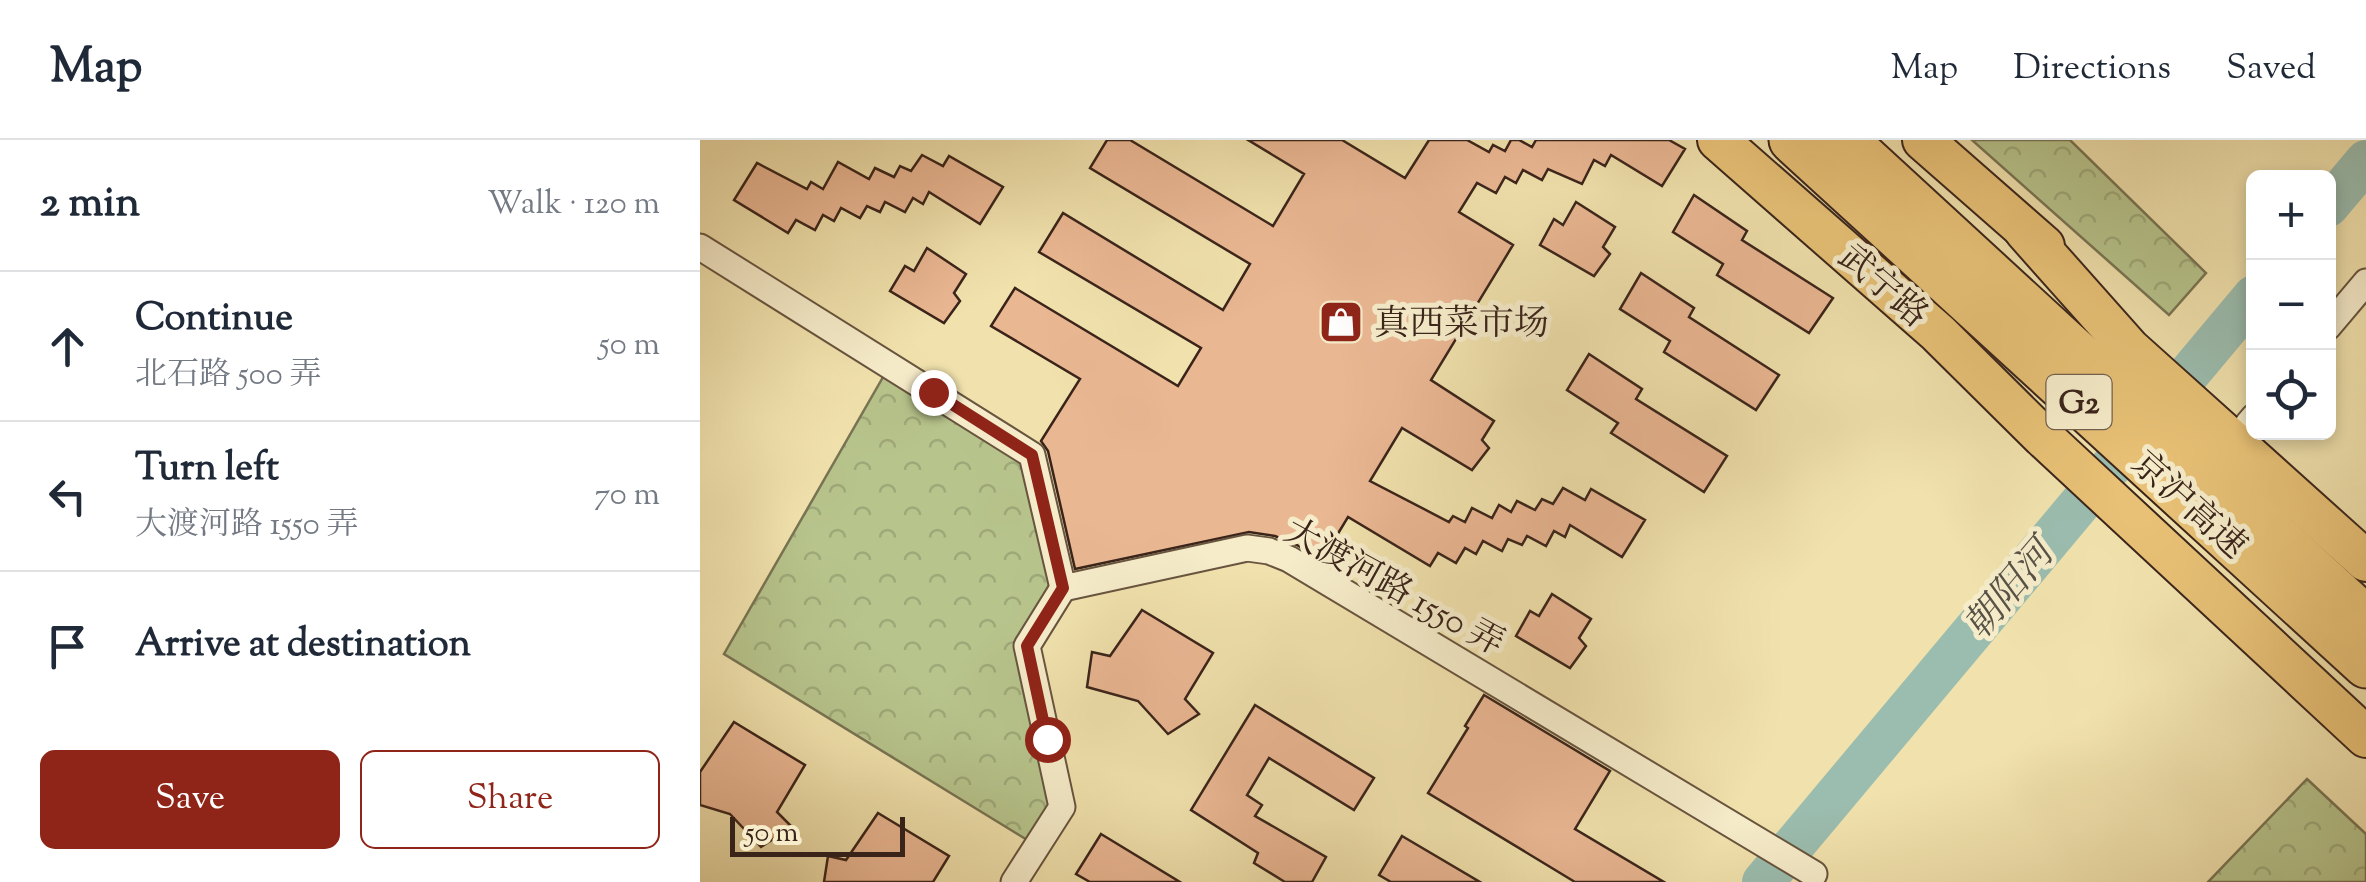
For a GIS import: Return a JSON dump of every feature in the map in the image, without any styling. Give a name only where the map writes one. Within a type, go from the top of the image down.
[{"type":"highway","name":"京沪高速","points":[[1792,140],[2366,665]]},
{"type":"highway","name":"京沪高速","points":[[1845,140],[2366,619]]},
{"type":"main road","name":"武宁路","points":[[1718,140],[2051,430]]},
{"type":"main road","points":[[1924,140],[2026,230],[2366,562]]},
{"type":"main road","points":[[2139,340],[2246,420]]},
{"type":"main road","points":[[2051,430],[2124,513],[2366,737]]},
{"type":"main road","points":[[2051,430],[2366,708]]},
{"type":"main road","points":[[2268,440],[2366,532]]},
{"type":"street","points":[[700,247],[1032,455],[1063,588],[1027,646],[1062,807],[1014,882]]},
{"type":"street","points":[[2336,318],[2366,282]]},
{"type":"street","name":"大渡河路 1550 弄","points":[[1063,588],[1247,548],[1288,558],[1814,874]]},
{"type":"green space","points":[[1972,140],[2070,140],[2206,273],[2169,315]]},
{"type":"green space","points":[[890,365],[1032,455],[1063,588],[1027,646],[1062,807],[1037,846],[724,654]]},
{"type":"green space","points":[[2307,779],[2366,834],[2366,882],[2208,882]]},
{"type":"building","name":"真西菜市场","points":[[1107,140],[1130,140],[1273,226],[1304,174],[1248,140],[1342,140],[1405,178],[1429,140],[1467,140],[1489,152],[1493,145],[1505,151],[1511,140],[1532,147],[1536,140],[1669,140],[1685,149],[1662,186],[1611,155],[1605,166],[1594,160],[1582,184],[1548,169],[1542,180],[1523,170],[1516,183],[1505,177],[1496,193],[1477,183],[1459,212],[1513,245],[1431,380],[1494,421],[1482,440],[1489,448],[1472,470],[1402,428],[1370,481],[1449,522],[1453,516],[1465,522],[1472,508],[1492,518],[1499,505],[1511,512],[1517,501],[1535,510],[1542,499],[1553,504],[1563,488],[1585,500],[1591,489],[1645,520],[1622,557],[1570,525],[1565,537],[1554,531],[1546,546],[1527,536],[1522,545],[1508,539],[1502,551],[1483,541],[1476,554],[1465,548],[1456,563],[1438,553],[1430,566],[1348,517],[1322,560],[1275,536],[1249,532],[1075,569],[1048,451],[1041,441],[1080,379],[991,326],[1015,288],[1178,386],[1201,348],[1039,252],[1063,213],[1223,310],[1250,264],[1090,168]]},
{"type":"building","points":[[922,155],[943,166],[949,156],[1003,187],[980,224],[929,192],[923,204],[913,198],[905,212],[885,202],[880,212],[867,206],[860,218],[841,208],[834,221],[823,215],[815,230],[796,220],[788,233],[734,200],[757,163],[807,189],[811,182],[823,189],[838,162],[869,179],[875,168],[894,177],[900,166],[911,171]]},
{"type":"building","points":[[1694,195],[1747,231],[1742,240],[1833,298],[1809,333],[1717,275],[1723,264],[1673,232]]},
{"type":"building","points":[[1576,202],[1615,227],[1603,247],[1610,254],[1594,276],[1540,245],[1554,219],[1563,225]]},
{"type":"building","points":[[927,248],[966,274],[954,293],[960,301],[944,323],[890,291],[905,266],[914,271]]},
{"type":"building","points":[[1641,273],[1694,308],[1689,317],[1779,375],[1756,410],[1664,352],[1670,341],[1620,309]]},
{"type":"building","points":[[1589,354],[1642,389],[1636,399],[1727,456],[1704,492],[1611,433],[1618,423],[1567,390]]},
{"type":"building","points":[[1552,594],[1591,619],[1579,638],[1586,646],[1570,668],[1516,636],[1530,611],[1539,616]]},
{"type":"building","points":[[1142,610],[1213,653],[1185,699],[1199,714],[1168,734],[1138,701],[1087,687],[1092,652],[1110,656]]},
{"type":"building","points":[[1484,695],[1610,771],[1575,829],[1664,882],[1575,882],[1428,793]]},
{"type":"building","points":[[1255,705],[1374,778],[1354,810],[1269,758],[1247,795],[1262,805],[1255,816],[1326,857],[1312,882],[1285,882],[1254,863],[1258,853],[1191,810]]},
{"type":"building","points":[[734,722],[805,765],[777,812],[792,827],[761,847],[730,814],[700,805],[700,772]]},
{"type":"building","points":[[878,813],[949,856],[933,882],[824,882],[828,856],[846,860]]},
{"type":"building","points":[[1101,834],[1180,882],[1090,882],[1076,874]]},
{"type":"building","points":[[1402,836],[1480,882],[1391,882],[1379,875]]},
{"type":"waterway","name":"朝阳河","points":[[2336,197],[2366,161]]},
{"type":"waterway","name":"朝阳河","points":[[1763,882],[2246,306]]},
{"type":"place","name":"真西菜市场","points":[[1341,322]]},
{"type":"route","points":[[933,392],[1032,455],[1063,588],[1027,646],[1047,739]]}]
